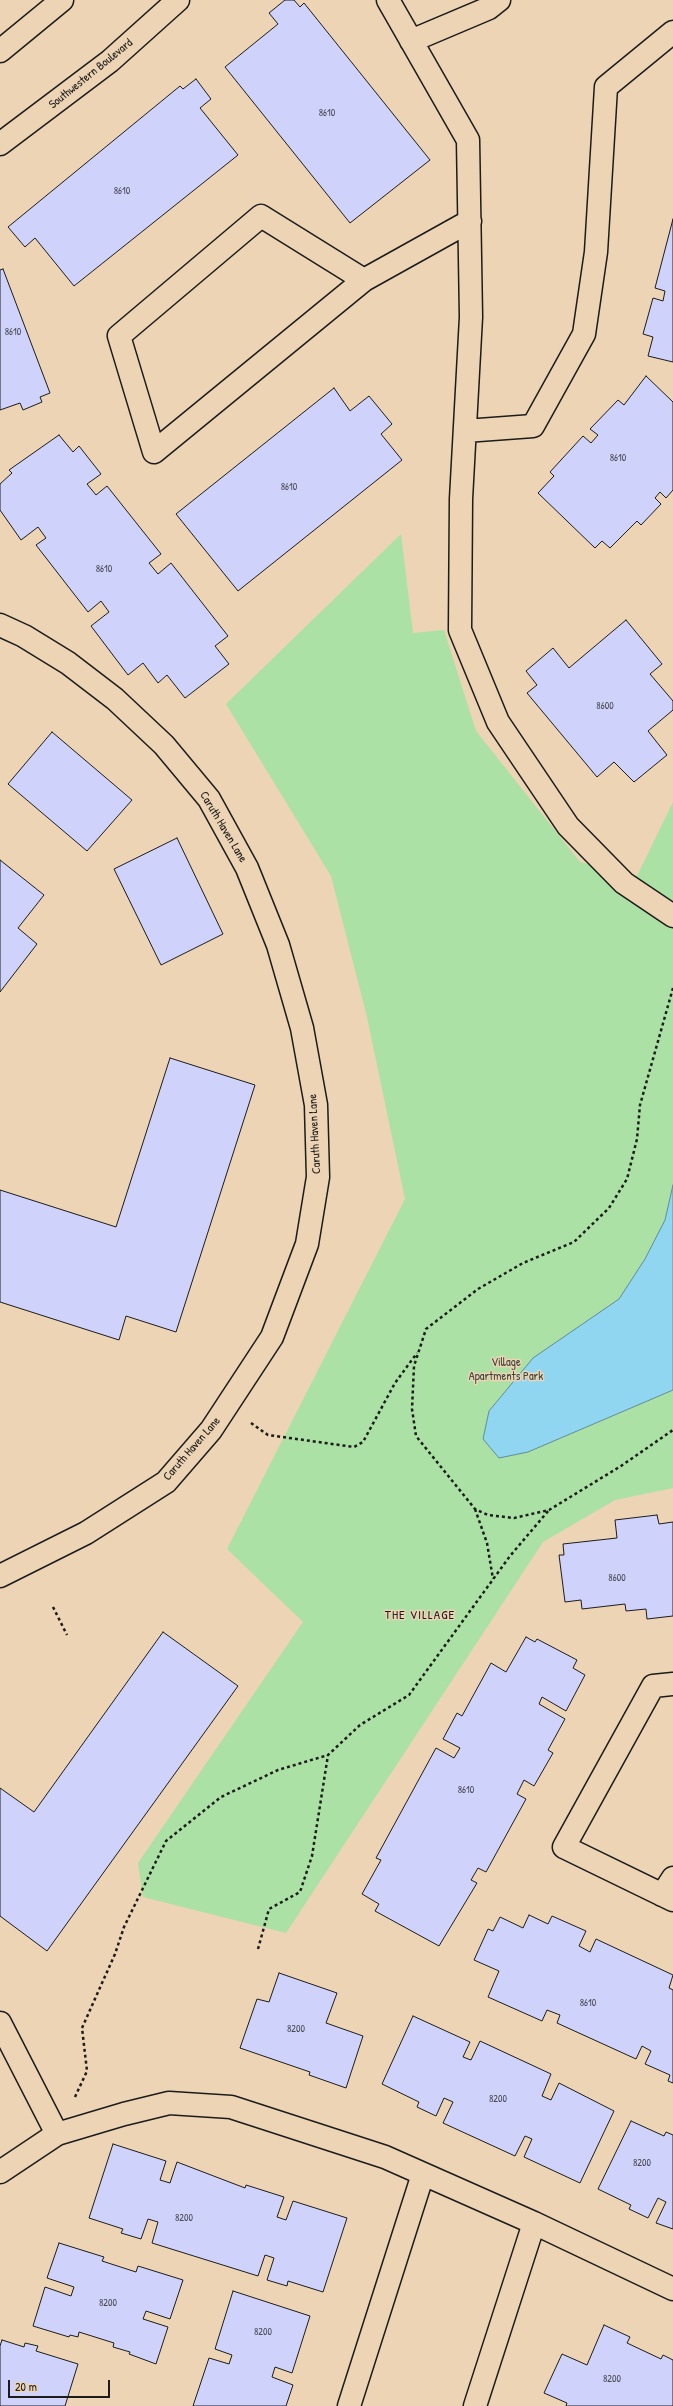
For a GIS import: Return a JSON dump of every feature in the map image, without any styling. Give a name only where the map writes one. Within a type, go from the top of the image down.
[{"type":"street","points":[[0,52],[62,0]]},
{"type":"street","name":"Southwestern Boulevard","points":[[0,144],[110,61],[178,0]]},
{"type":"street","points":[[388,0],[468,140],[471,317],[461,499],[460,630],[498,722],[568,826],[624,883],[673,916]]},
{"type":"street","points":[[411,40],[489,8],[499,0]]},
{"type":"street","points":[[465,431],[533,426],[584,334],[596,252],[606,87],[673,32]]},
{"type":"street","points":[[364,280],[260,216],[119,336],[154,452],[364,280],[470,221]]},
{"type":"street","name":"Caruth Haven Lane","points":[[0,626],[24,636],[68,663],[114,699],[164,745],[209,799],[247,868],[278,945],[302,1028],[314,1098],[318,1177],[307,1244],[272,1337],[211,1430],[166,1482],[86,1533],[0,1576]]},
{"type":"street","points":[[669,1891],[564,1847],[653,1686],[673,1684]]},
{"type":"street","points":[[0,2023],[57,2134]]},
{"type":"street","points":[[0,2172],[57,2134],[169,2103],[231,2106],[385,2157],[534,2222],[673,2289]]},
{"type":"street","points":[[349,2406],[423,2174]]},
{"type":"street","points":[[475,2406],[534,2222]]},
{"type":"path","points":[[493,1580],[487,1543],[475,1509],[416,1436],[412,1409],[414,1366],[426,1329],[478,1289],[523,1263],[574,1242],[609,1208],[627,1179],[637,1139],[640,1105],[673,988]]},
{"type":"path","points":[[250,1422],[268,1435],[354,1447],[363,1442],[395,1383],[419,1350]]},
{"type":"path","points":[[75,2097],[87,2071],[82,2028],[115,1954],[124,1927],[166,1841],[221,1797],[278,1770],[328,1755],[360,1725],[409,1695],[510,1556],[550,1510],[621,1466],[673,1430]]},
{"type":"path","points":[[475,1509],[488,1515],[514,1518],[550,1510]]},
{"type":"path","points":[[53,1607],[67,1635]]},
{"type":"path","points":[[258,1949],[269,1909],[300,1892],[312,1856],[328,1755]]},
{"type":"green space","name":"Village Apartments Park","points":[[401,534],[413,633],[444,630],[476,731],[580,862],[637,876],[673,802],[673,1488],[615,1500],[543,1542],[286,1933],[143,1897],[138,1863],[303,1622],[227,1549],[405,1199],[367,1017],[331,876],[226,704]]},
{"type":"water","points":[[673,1185],[673,1390],[528,1452],[499,1458],[483,1439],[489,1411],[533,1358],[619,1299],[645,1259],[665,1220]]},
{"type":"building","points":[[285,0],[294,0],[300,7],[304,3],[430,160],[350,223],[225,67],[278,24],[269,13]]},
{"type":"building","points":[[196,79],[211,99],[200,108],[238,155],[74,286],[35,238],[25,247],[8,227],[180,86],[183,89]]},
{"type":"building","points":[[673,219],[673,362],[648,356],[653,337],[643,334],[653,298],[663,301],[665,291],[655,288]]},
{"type":"building","points":[[3,269],[50,393],[40,397],[42,402],[23,410],[20,403],[0,410],[0,270]]},
{"type":"building","points":[[646,376],[673,402],[673,490],[666,498],[660,492],[655,498],[661,504],[641,525],[637,521],[610,548],[602,541],[595,548],[538,493],[554,476],[550,472],[583,436],[591,443],[598,435],[590,429],[618,400],[624,405]]},
{"type":"building","points":[[334,388],[350,411],[369,396],[392,424],[381,434],[402,460],[238,591],[176,514]]},
{"type":"building","points":[[59,435],[73,452],[79,446],[101,474],[87,484],[96,495],[107,486],[161,554],[149,563],[158,574],[171,563],[228,636],[215,646],[229,664],[185,698],[167,675],[158,683],[143,663],[128,675],[91,626],[109,612],[101,601],[88,612],[36,545],[46,538],[38,527],[21,540],[0,510],[0,484],[12,473],[9,470]]},
{"type":"building","points":[[626,620],[662,664],[650,674],[673,701],[673,710],[648,731],[667,755],[634,782],[614,762],[597,777],[527,693],[537,685],[526,671],[553,648],[569,668]]},
{"type":"building","points":[[52,732],[132,800],[87,851],[8,784]]},
{"type":"building","points":[[177,838],[223,934],[161,965],[114,869]]},
{"type":"building","points":[[0,860],[44,895],[18,928],[37,944],[0,992]]},
{"type":"building","points":[[170,1058],[255,1085],[176,1332],[126,1316],[119,1340],[0,1302],[0,1190],[116,1227]]},
{"type":"building","points":[[657,1515],[659,1524],[673,1522],[673,1616],[647,1619],[646,1609],[626,1611],[625,1604],[582,1609],[581,1600],[565,1602],[559,1555],[564,1555],[563,1544],[617,1538],[615,1520]]},
{"type":"building","points":[[163,1632],[238,1686],[47,1951],[0,1916],[0,1788],[34,1812]]},
{"type":"building","points":[[526,1637],[535,1642],[537,1639],[577,1660],[573,1668],[585,1675],[566,1711],[542,1697],[539,1704],[565,1719],[548,1750],[553,1753],[534,1786],[524,1780],[517,1794],[526,1799],[486,1872],[478,1868],[471,1880],[477,1883],[439,1946],[375,1911],[379,1904],[362,1894],[381,1860],[376,1858],[436,1748],[454,1758],[460,1748],[443,1739],[457,1713],[462,1716],[491,1663],[506,1672]]},
{"type":"building","points":[[529,1915],[548,1924],[552,1916],[586,1931],[579,1946],[590,1952],[596,1939],[673,1975],[669,1988],[673,1990],[673,2083],[668,2081],[670,2075],[645,2064],[651,2051],[642,2046],[636,2059],[557,2023],[560,2015],[547,2010],[542,2021],[488,1997],[499,1971],[474,1960],[488,1929],[493,1931],[500,1917],[523,1928]]},
{"type":"building","points":[[279,1973],[337,1993],[326,2023],[363,2036],[346,2088],[309,2075],[310,2072],[240,2048],[257,1999],[269,2002]]},
{"type":"building","points":[[413,2016],[470,2042],[463,2057],[471,2060],[480,2041],[551,2074],[542,2096],[551,2100],[559,2083],[614,2111],[580,2183],[524,2157],[532,2139],[525,2136],[515,2156],[443,2123],[453,2102],[444,2098],[436,2116],[417,2107],[419,2102],[382,2084]]},
{"type":"building","points":[[631,2121],[664,2136],[666,2132],[673,2135],[673,2229],[656,2223],[666,2202],[658,2198],[648,2218],[629,2209],[631,2205],[598,2189]]},
{"type":"building","points":[[113,2144],[166,2161],[160,2180],[170,2183],[177,2162],[245,2188],[246,2185],[284,2197],[277,2217],[286,2220],[293,2201],[347,2218],[323,2292],[288,2281],[287,2286],[267,2280],[274,2258],[265,2255],[258,2276],[152,2243],[158,2222],[148,2219],[141,2239],[121,2233],[123,2229],[89,2218]]},
{"type":"building","points":[[59,2243],[104,2257],[102,2261],[136,2272],[138,2266],[183,2280],[170,2319],[146,2311],[143,2319],[168,2327],[156,2364],[129,2354],[130,2352],[113,2347],[114,2343],[79,2332],[78,2337],[70,2335],[69,2337],[33,2326],[45,2287],[71,2296],[74,2287],[47,2278]]},
{"type":"building","points":[[233,2291],[310,2316],[292,2373],[275,2367],[272,2377],[293,2385],[286,2406],[193,2406],[209,2358],[229,2364],[232,2355],[215,2349]]},
{"type":"building","points":[[604,2325],[630,2337],[627,2343],[661,2359],[663,2355],[673,2360],[673,2406],[566,2406],[567,2403],[544,2393],[562,2354],[587,2365]]},
{"type":"building","points":[[2,2340],[24,2347],[25,2343],[38,2346],[36,2351],[78,2364],[65,2406],[0,2406],[0,2346]]},
{"type":"district","name":"THE VILLAGE","points":[[420,1616]]}]
